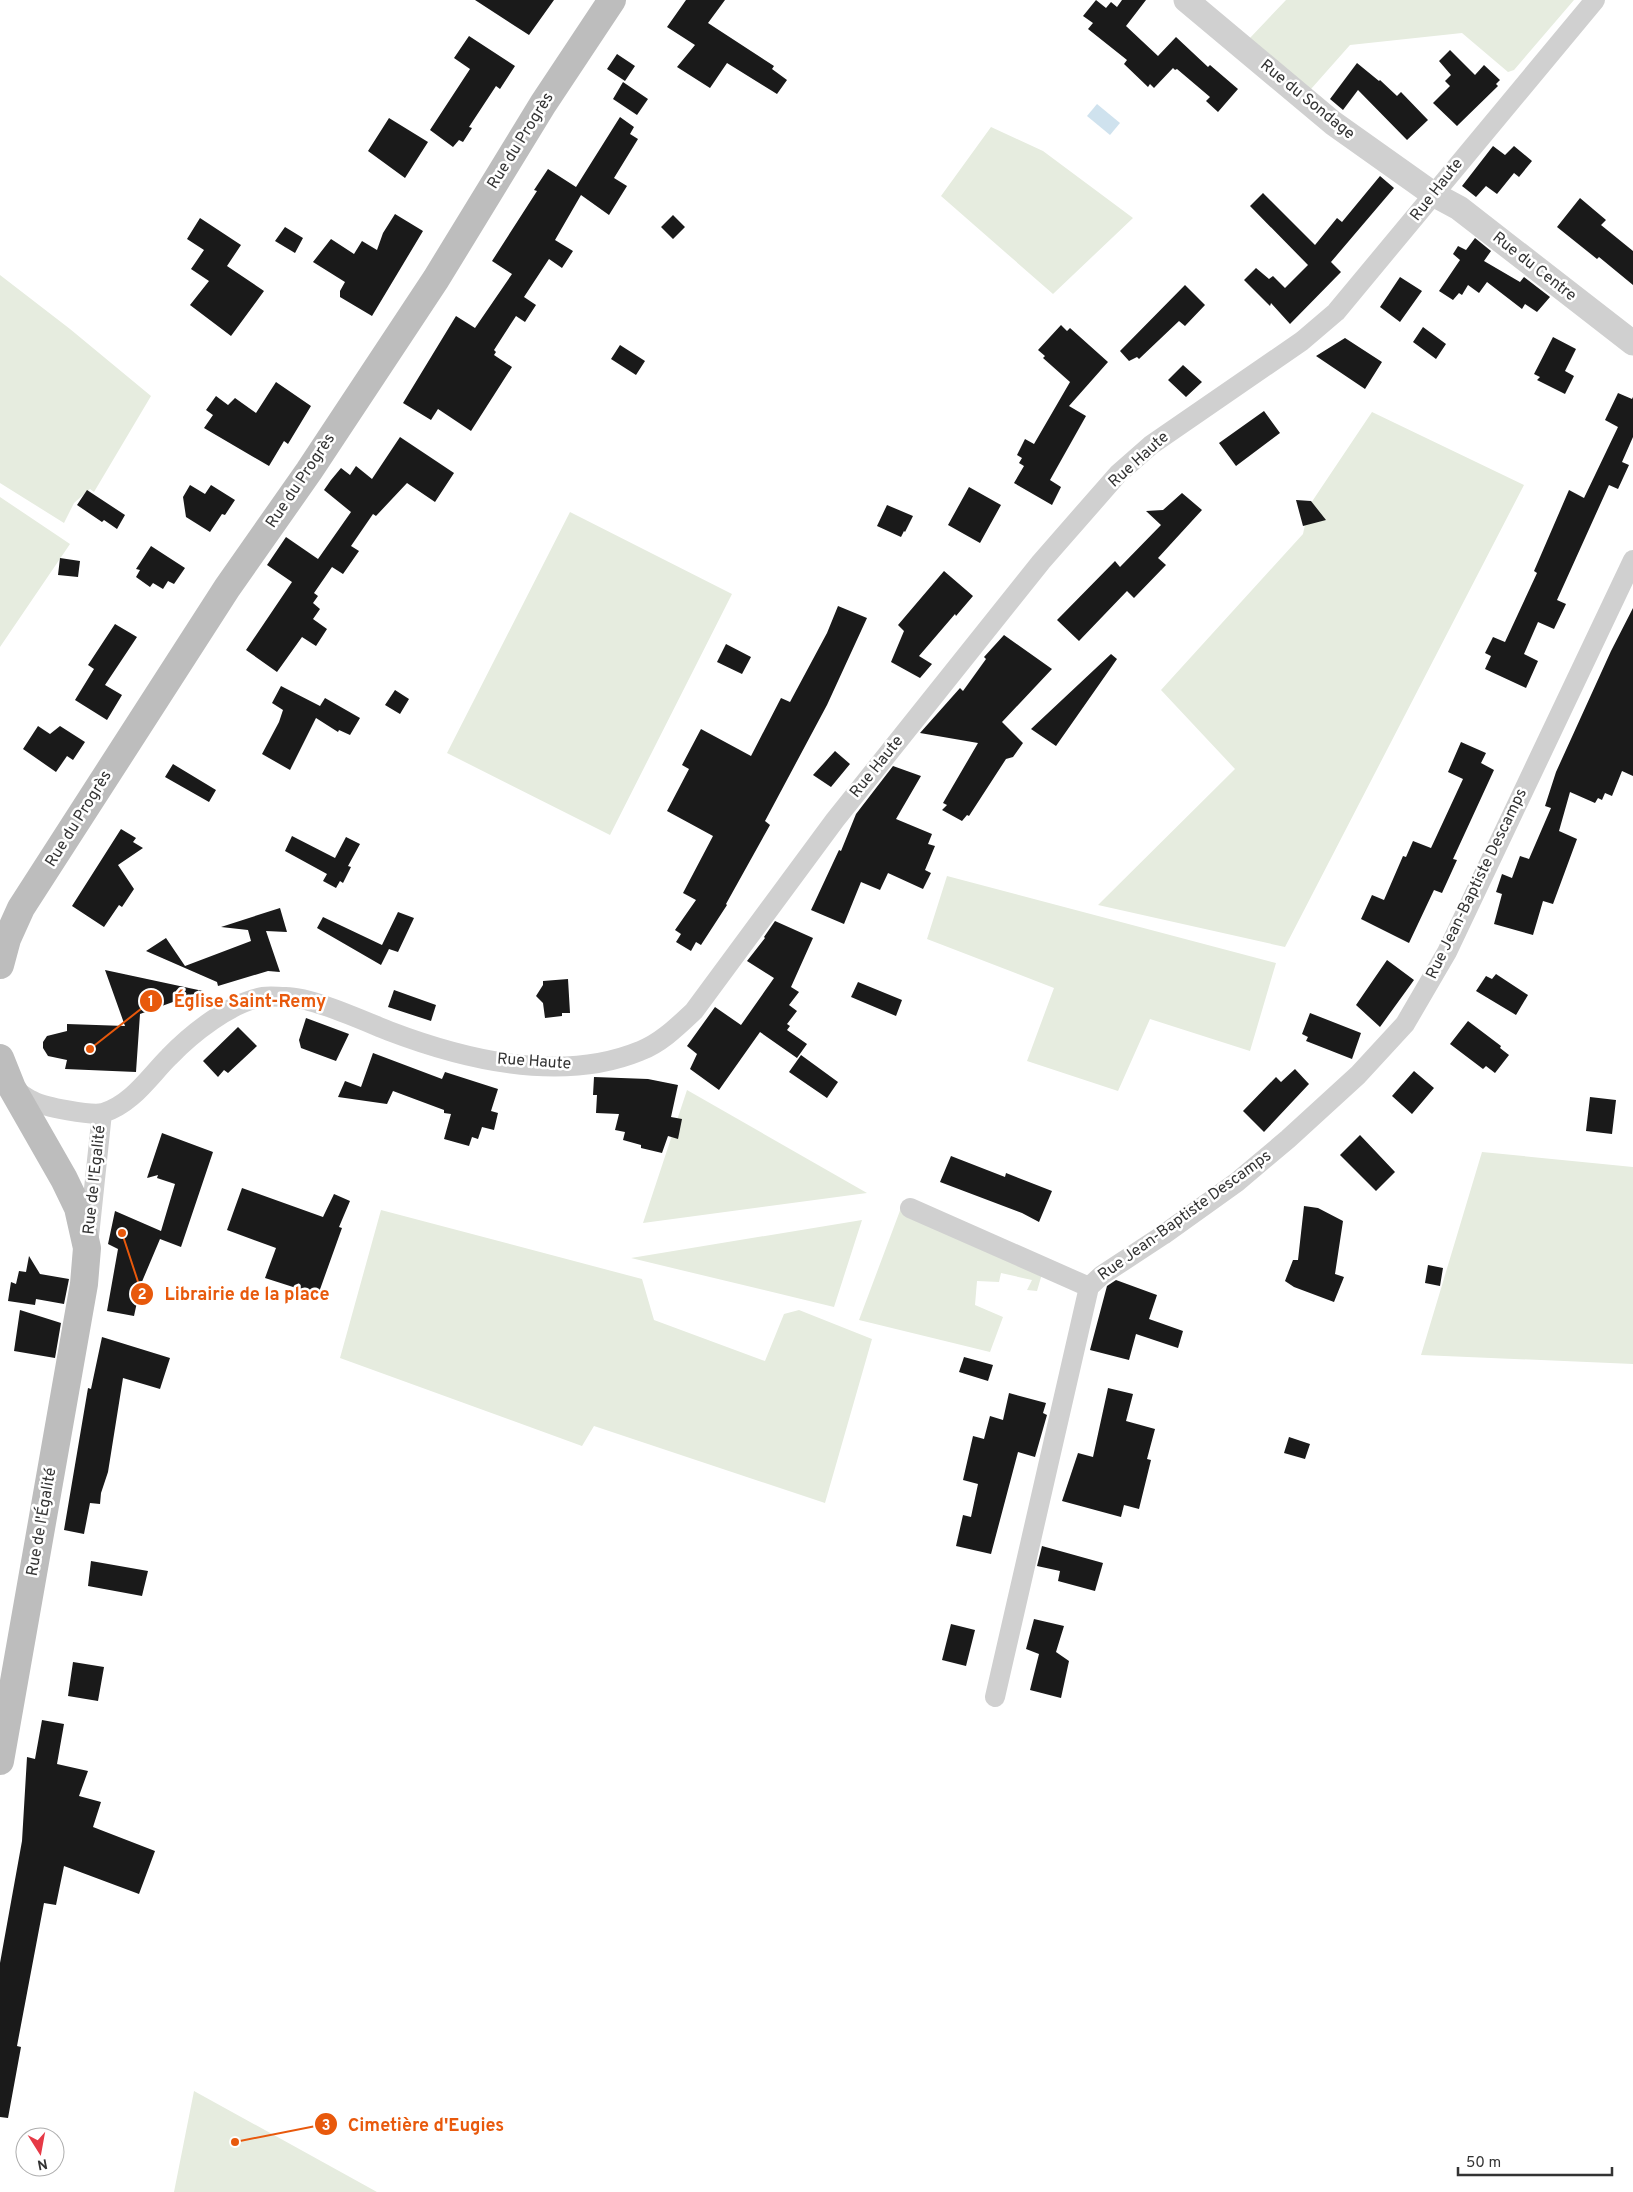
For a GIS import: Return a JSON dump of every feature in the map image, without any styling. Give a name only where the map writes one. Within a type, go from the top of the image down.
[{"type":"main road","name":"Rue du Progrès","points":[[0,965],[7,939],[21,908],[227,588],[309,471],[436,279],[543,104],[612,0]]},
{"type":"main road","points":[[0,1058],[12,1088],[64,1179],[78,1208],[87,1248]]},
{"type":"main road","name":"Rue de l'Égalité","points":[[0,1761],[84,1284],[87,1248]]},
{"type":"street","name":"Rue du Sondage","points":[[1186,0],[1333,123],[1433,194]]},
{"type":"street","name":"Rue Haute","points":[[102,1113],[123,1102],[140,1089],[169,1056],[195,1034],[235,1006],[263,997],[291,997],[323,1006],[403,1036],[455,1052],[540,1066],[608,1061],[641,1051],[668,1035],[694,1011],[834,820],[1035,570],[1118,474],[1151,445],[1286,352],[1329,318],[1395,242],[1595,0]]},
{"type":"street","name":"Rue du Centre","points":[[1433,194],[1459,208],[1633,343]]},
{"type":"street","name":"Rue Jean-Baptiste Descamps","points":[[996,1697],[1089,1287],[1237,1182],[1288,1139],[1358,1075],[1405,1024],[1447,952],[1633,560]]},
{"type":"street","points":[[12,1088],[33,1102],[71,1111],[102,1113]]},
{"type":"street","name":"Rue de l'Egalité","points":[[87,1248],[102,1113]]},
{"type":"street","points":[[910,1208],[1089,1287]]},
{"type":"shaded area","points":[[1286,0],[1574,0],[1514,70],[1508,72],[1462,33],[1350,45],[1311,89],[1249,39]]},
{"type":"shaded area","points":[[991,127],[1043,151],[1133,218],[1053,294],[941,196]]},
{"type":"shaded area","points":[[0,275],[70,329],[151,396],[94,492],[90,489],[74,503],[64,523],[0,483]]},
{"type":"shaded area","points":[[1372,412],[1524,485],[1285,947],[1098,905],[1235,769],[1161,690],[1303,534],[1309,506]]},
{"type":"shaded area","points":[[0,497],[70,544],[0,647]]},
{"type":"shaded area","points":[[570,512],[732,594],[610,835],[447,753]]},
{"type":"shaded area","points":[[947,876],[1276,963],[1250,1051],[1150,1019],[1118,1091],[1027,1061],[1054,988],[927,939]]},
{"type":"shaded area","points":[[687,1090],[867,1193],[643,1223]]},
{"type":"shaded area","points":[[1482,1152],[1633,1167],[1633,1364],[1421,1355]]},
{"type":"shaded area","points":[[901,1208],[1044,1267],[1037,1291],[1027,1290],[1032,1280],[1001,1273],[999,1282],[977,1281],[975,1305],[1003,1317],[990,1352],[859,1320]]},
{"type":"shaded area","points":[[381,1210],[642,1279],[654,1320],[765,1361],[784,1314],[799,1310],[872,1339],[825,1503],[594,1426],[582,1446],[340,1358]]},
{"type":"shaded area","points":[[862,1220],[834,1307],[631,1258]]},
{"type":"shaded area","points":[[194,2091],[377,2192],[174,2192]]},
{"type":"water","points":[[1097,104],[1120,123],[1110,135],[1087,116]]},
{"type":"building","points":[[475,0],[554,0],[529,35]]},
{"type":"building","points":[[686,0],[725,0],[708,23],[774,66],[772,69],[787,80],[777,94],[727,63],[710,88],[677,67],[695,45],[667,27]]},
{"type":"building","points":[[1096,0],[1106,8],[1111,2],[1117,7],[1122,0],[1146,0],[1126,26],[1158,56],[1176,37],[1208,67],[1210,65],[1238,89],[1218,112],[1206,101],[1210,97],[1177,69],[1173,68],[1154,88],[1150,84],[1148,87],[1124,64],[1127,60],[1088,29],[1093,23],[1083,16]]},
{"type":"building","points":[[469,36],[515,66],[500,89],[496,86],[469,127],[472,128],[463,142],[459,140],[453,147],[430,130],[470,69],[454,58]]},
{"type":"building","points":[[1450,50],[1475,75],[1484,65],[1500,80],[1496,84],[1498,86],[1457,126],[1433,103],[1450,86],[1445,81],[1451,75],[1439,61]]},
{"type":"building","points":[[617,54],[635,66],[625,81],[607,69]]},
{"type":"building","points":[[1357,63],[1380,80],[1397,96],[1401,92],[1428,120],[1407,140],[1358,90],[1343,110],[1330,99]]},
{"type":"building","points":[[623,82],[648,99],[637,115],[613,99]]},
{"type":"building","points":[[620,117],[634,127],[630,134],[638,139],[614,178],[627,186],[609,215],[581,195],[555,240],[573,251],[562,268],[549,259],[524,297],[536,305],[525,322],[516,316],[494,350],[496,352],[494,355],[512,367],[471,431],[438,409],[431,420],[403,403],[456,316],[475,328],[512,274],[492,261],[537,191],[534,190],[548,169],[576,187]]},
{"type":"building","points":[[389,118],[428,142],[405,178],[368,151]]},
{"type":"building","points":[[1493,146],[1505,155],[1514,146],[1532,161],[1519,177],[1514,173],[1497,194],[1486,186],[1476,197],[1462,186]]},
{"type":"building","points":[[1380,176],[1394,188],[1331,262],[1341,272],[1290,324],[1271,303],[1270,306],[1244,280],[1256,268],[1269,279],[1273,276],[1285,288],[1308,265],[1250,206],[1263,193],[1315,245],[1337,218],[1342,222]]},
{"type":"building","points":[[1580,198],[1606,220],[1601,225],[1633,251],[1633,285],[1599,257],[1597,259],[1557,227]]},
{"type":"building","points":[[395,214],[423,231],[372,316],[340,297],[340,291],[345,282],[313,262],[331,239],[354,254],[362,241],[377,250],[383,233]]},
{"type":"building","points":[[673,215],[685,227],[673,239],[661,227]]},
{"type":"building","points":[[200,218],[241,245],[227,266],[264,291],[231,336],[190,305],[209,281],[191,269],[204,250],[187,239]]},
{"type":"building","points":[[285,227],[303,238],[295,253],[275,241]]},
{"type":"building","points":[[1475,238],[1491,251],[1484,261],[1520,282],[1524,277],[1550,297],[1537,312],[1525,304],[1522,309],[1487,282],[1479,293],[1468,285],[1462,295],[1459,293],[1453,300],[1439,291],[1460,260],[1453,254],[1458,246],[1466,250]]},
{"type":"building","points":[[1400,277],[1422,291],[1400,322],[1380,307]]},
{"type":"building","points":[[1185,285],[1205,305],[1185,326],[1179,321],[1139,359],[1137,357],[1129,361],[1120,351]]},
{"type":"building","points":[[1061,325],[1067,331],[1070,328],[1108,362],[1069,406],[1086,416],[1050,480],[1061,487],[1052,505],[1014,483],[1024,466],[1019,463],[1022,458],[1017,455],[1025,439],[1034,444],[1070,382],[1043,358],[1045,356],[1038,350]]},
{"type":"building","points":[[1423,327],[1446,344],[1436,359],[1413,342]]},
{"type":"building","points":[[1553,337],[1576,349],[1565,371],[1574,376],[1565,394],[1537,380],[1540,377],[1534,374]]},
{"type":"building","points":[[1345,338],[1382,362],[1365,389],[1316,356]]},
{"type":"building","points":[[620,345],[645,361],[636,375],[611,359]]},
{"type":"building","points":[[1183,365],[1202,382],[1186,397],[1168,380]]},
{"type":"building","points":[[276,382],[311,406],[288,444],[284,441],[269,466],[204,428],[213,415],[206,410],[216,396],[228,405],[235,398],[256,413]]},
{"type":"building","points":[[1618,393],[1632,399],[1633,397],[1633,437],[1622,462],[1629,465],[1618,489],[1609,485],[1557,600],[1566,604],[1554,629],[1538,622],[1524,654],[1538,661],[1526,688],[1485,669],[1491,656],[1485,653],[1493,637],[1505,642],[1537,573],[1534,571],[1569,490],[1584,498],[1618,427],[1605,420]]},
{"type":"building","points":[[1264,411],[1280,433],[1236,466],[1219,443]]},
{"type":"building","points":[[400,437],[454,473],[435,502],[407,483],[376,516],[373,514],[351,546],[359,551],[343,574],[332,567],[314,593],[318,596],[313,603],[320,609],[313,619],[327,629],[316,646],[302,637],[277,672],[246,650],[292,582],[267,565],[286,537],[318,559],[351,512],[324,490],[341,468],[350,475],[356,466],[372,479]]},
{"type":"building","points":[[190,485],[205,494],[211,485],[235,500],[225,515],[222,514],[210,532],[186,517],[183,497]]},
{"type":"building","points":[[969,487],[1001,505],[980,543],[948,525]]},
{"type":"building","points":[[87,490],[125,515],[117,529],[104,520],[102,522],[77,505]]},
{"type":"building","points":[[1182,493],[1202,510],[1158,558],[1166,565],[1134,598],[1127,591],[1079,641],[1057,620],[1115,561],[1120,567],[1161,525],[1146,511],[1163,510]]},
{"type":"building","points":[[1296,500],[1311,501],[1326,520],[1303,526]]},
{"type":"building","points":[[887,505],[913,516],[901,537],[877,526]]},
{"type":"building","points":[[151,546],[185,568],[174,584],[168,581],[163,589],[153,583],[150,587],[136,577],[140,570],[136,569]]},
{"type":"building","points":[[60,558],[80,561],[78,577],[58,575]]},
{"type":"building","points":[[944,571],[973,596],[919,656],[932,664],[920,678],[891,662],[904,631],[898,625]]},
{"type":"building","points":[[838,606],[867,618],[827,705],[765,821],[770,825],[727,905],[701,945],[696,942],[691,951],[676,942],[681,934],[675,930],[696,900],[683,893],[713,836],[667,811],[689,769],[682,765],[701,729],[751,756],[781,698],[790,702],[827,633]]},
{"type":"building","points":[[1633,608],[1633,776],[1622,771],[1612,796],[1605,793],[1602,800],[1598,798],[1595,803],[1570,792],[1559,831],[1577,839],[1553,904],[1543,901],[1533,935],[1494,924],[1502,894],[1496,892],[1502,874],[1512,878],[1520,856],[1529,859],[1551,808],[1545,806],[1556,772],[1611,651]]},
{"type":"building","points":[[115,624],[137,637],[105,685],[122,695],[107,720],[75,700],[94,669],[88,665]]},
{"type":"building","points":[[1004,635],[1052,669],[1002,722],[1023,743],[1013,757],[1006,759],[969,816],[967,815],[962,821],[942,810],[947,805],[943,803],[978,743],[920,733],[960,688],[963,691],[986,659],[984,657]]},
{"type":"building","points":[[726,644],[751,657],[742,674],[717,662]]},
{"type":"building","points":[[1111,654],[1117,659],[1056,746],[1031,729]]},
{"type":"building","points":[[281,686],[320,706],[325,698],[360,718],[350,735],[339,730],[338,732],[316,718],[290,770],[262,754],[279,722],[283,710],[272,703]]},
{"type":"building","points":[[395,690],[409,699],[400,714],[385,705]]},
{"type":"building","points":[[38,726],[50,734],[60,726],[85,742],[73,760],[67,756],[56,772],[23,749]]},
{"type":"building","points":[[1461,742],[1486,753],[1481,763],[1494,770],[1453,859],[1457,860],[1442,893],[1434,890],[1409,943],[1361,919],[1372,895],[1384,900],[1403,856],[1406,857],[1413,841],[1431,848],[1463,779],[1448,772]]},
{"type":"building","points":[[835,751],[850,764],[831,787],[813,775]]},
{"type":"building","points":[[173,764],[216,790],[209,802],[165,777]]},
{"type":"building","points":[[893,766],[921,776],[896,819],[932,834],[928,844],[935,846],[925,870],[931,873],[923,889],[888,873],[880,890],[861,882],[844,924],[811,910],[839,850],[841,851],[856,814]]},
{"type":"building","points":[[121,829],[136,838],[133,842],[143,848],[118,865],[134,889],[122,907],[119,905],[104,927],[72,906]]},
{"type":"building","points":[[292,836],[335,858],[346,837],[360,844],[348,866],[351,867],[343,883],[340,881],[336,888],[323,881],[327,874],[285,851]]},
{"type":"building","points":[[280,908],[287,932],[266,931],[280,972],[268,971],[218,986],[217,982],[146,951],[166,938],[185,966],[251,941],[248,930],[221,927]]},
{"type":"building","points":[[398,912],[414,918],[398,952],[389,949],[381,965],[317,928],[323,917],[382,945]]},
{"type":"building","points":[[775,921],[813,938],[791,987],[799,992],[789,1005],[797,1011],[787,1024],[790,1026],[787,1030],[807,1044],[797,1058],[760,1032],[719,1090],[690,1069],[697,1054],[687,1046],[715,1007],[741,1025],[774,978],[747,961],[765,938]]},
{"type":"building","points":[[1387,960],[1414,980],[1380,1027],[1356,1005]]},
{"type":"building","points":[[105,970],[203,991],[140,1014],[136,1072],[65,1069],[67,1060],[48,1056],[43,1048],[43,1042],[47,1036],[67,1031],[67,1024],[125,1026]]},
{"type":"building","points":[[1496,974],[1528,995],[1516,1015],[1476,991],[1486,976],[1492,979]]},
{"type":"building","points":[[568,979],[570,1013],[562,1013],[562,1016],[545,1018],[543,1003],[536,996],[543,985],[543,981]]},
{"type":"building","points":[[858,982],[902,1000],[896,1016],[851,997]]},
{"type":"building","points":[[394,990],[436,1005],[431,1021],[388,1007]]},
{"type":"building","points":[[1310,1013],[1361,1033],[1352,1059],[1306,1041],[1308,1037],[1302,1034]]},
{"type":"building","points":[[306,1018],[349,1034],[336,1061],[301,1048],[299,1040]]},
{"type":"building","points":[[1468,1021],[1501,1046],[1500,1048],[1509,1055],[1495,1073],[1486,1066],[1483,1069],[1450,1044]]},
{"type":"building","points":[[238,1027],[257,1046],[228,1073],[224,1070],[218,1077],[203,1061]]},
{"type":"building","points":[[373,1053],[442,1079],[445,1072],[498,1089],[491,1111],[498,1113],[494,1130],[482,1127],[478,1139],[472,1137],[469,1146],[444,1139],[451,1114],[444,1113],[444,1110],[393,1091],[387,1104],[338,1097],[345,1081],[361,1087]]},
{"type":"building","points":[[801,1055],[838,1082],[827,1098],[789,1072]]},
{"type":"building","points":[[1295,1069],[1309,1084],[1264,1132],[1243,1111],[1276,1077],[1281,1082]]},
{"type":"building","points":[[1414,1071],[1434,1088],[1412,1114],[1392,1096]]},
{"type":"building","points":[[594,1077],[648,1079],[678,1085],[671,1117],[682,1119],[678,1139],[668,1136],[662,1153],[641,1148],[641,1145],[623,1140],[625,1132],[615,1130],[619,1114],[596,1113],[597,1095],[593,1095]]},
{"type":"building","points":[[1590,1097],[1616,1100],[1612,1134],[1586,1131]]},
{"type":"building","points":[[162,1133],[213,1152],[181,1247],[160,1239],[141,1284],[134,1316],[107,1311],[118,1249],[108,1244],[115,1211],[161,1231],[175,1184],[157,1178],[158,1175],[147,1178]]},
{"type":"building","points":[[1360,1135],[1395,1172],[1376,1191],[1340,1155]]},
{"type":"building","points":[[951,1156],[1005,1177],[1006,1173],[1052,1191],[1039,1222],[1022,1213],[940,1182]]},
{"type":"building","points":[[242,1188],[323,1217],[334,1194],[350,1201],[339,1227],[342,1228],[318,1295],[265,1278],[276,1248],[227,1230]]},
{"type":"building","points":[[1304,1206],[1318,1208],[1343,1221],[1335,1274],[1344,1277],[1334,1302],[1294,1287],[1285,1281],[1293,1260],[1298,1260]]},
{"type":"building","points":[[29,1256],[40,1274],[69,1279],[64,1304],[36,1299],[35,1305],[8,1301],[11,1282],[16,1284],[19,1271],[26,1272]]},
{"type":"building","points":[[1428,1265],[1443,1268],[1440,1286],[1425,1283]]},
{"type":"building","points":[[1116,1280],[1157,1295],[1149,1319],[1183,1331],[1178,1348],[1136,1334],[1129,1360],[1090,1350],[1107,1286]]},
{"type":"building","points":[[20,1310],[61,1323],[55,1358],[14,1351]]},
{"type":"building","points":[[102,1337],[170,1358],[160,1389],[123,1378],[108,1472],[101,1493],[100,1504],[90,1503],[84,1534],[64,1530],[88,1388],[91,1389]]},
{"type":"building","points":[[964,1357],[993,1365],[988,1381],[959,1372]]},
{"type":"building","points":[[1108,1388],[1133,1394],[1126,1421],[1155,1429],[1147,1459],[1151,1460],[1139,1509],[1124,1505],[1121,1517],[1062,1501],[1078,1453],[1093,1457]]},
{"type":"building","points":[[1009,1393],[1046,1403],[1043,1413],[1047,1415],[1035,1457],[1018,1452],[991,1554],[956,1546],[963,1515],[971,1517],[978,1484],[963,1480],[973,1436],[984,1439],[990,1416],[1003,1420]]},
{"type":"building","points":[[1289,1437],[1310,1444],[1305,1459],[1284,1453]]},
{"type":"building","points":[[1042,1546],[1103,1563],[1095,1591],[1058,1581],[1060,1571],[1037,1566]]},
{"type":"building","points":[[91,1561],[148,1571],[142,1596],[88,1586]]},
{"type":"building","points":[[1034,1619],[1064,1626],[1056,1652],[1069,1661],[1061,1698],[1030,1690],[1039,1654],[1026,1649]]},
{"type":"building","points":[[951,1624],[975,1630],[966,1666],[942,1660]]},
{"type":"building","points":[[73,1662],[104,1667],[98,1701],[68,1696]]},
{"type":"building","points":[[42,1720],[64,1724],[57,1764],[88,1771],[79,1796],[101,1802],[93,1827],[155,1851],[139,1894],[64,1866],[56,1905],[44,1903],[17,2046],[21,2047],[8,2118],[0,2117],[0,1963],[22,1841],[27,1757],[35,1759]]},
{"type":"place","name":"Église Saint-Remy","points":[[90,1049]]},
{"type":"place","name":"Librairie de la place","points":[[122,1233]]},
{"type":"place","name":"Cimetière d'Eugies","points":[[235,2142]]}]
